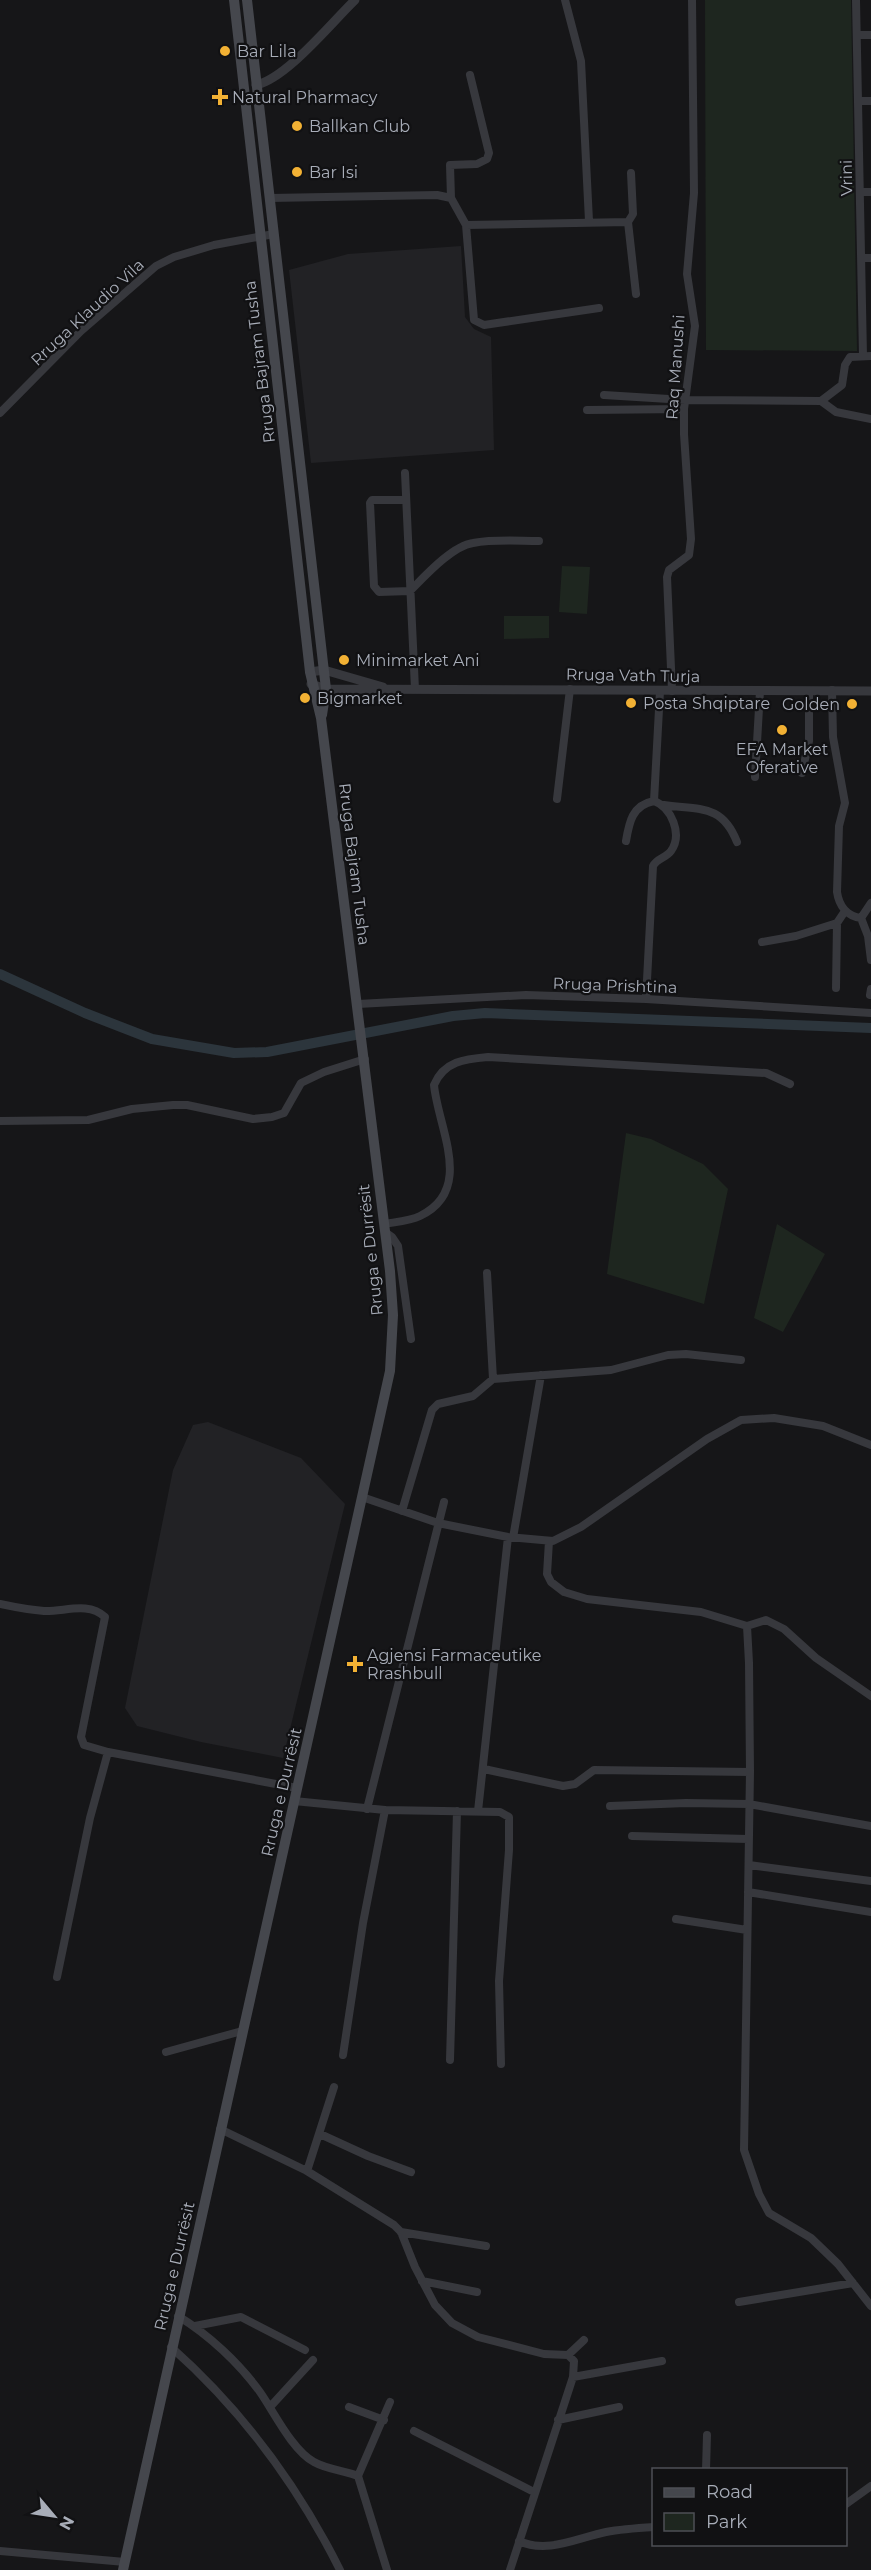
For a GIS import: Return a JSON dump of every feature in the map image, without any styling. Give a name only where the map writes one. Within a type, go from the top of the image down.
[{"type":"main road","name":"Rruga Bajram Tusha","points":[[234,0],[311,684],[321,718],[359,1009]]},
{"type":"main road","name":"Rruga Bajram Tusha","points":[[247,0],[326,689],[321,718]]},
{"type":"main road","name":"Rruga e Durrësit","points":[[124,2566],[390,1371],[392,1344],[390,1271],[359,1009]]},
{"type":"street","points":[[256,85],[281,73],[355,0]]},
{"type":"street","points":[[566,0],[581,62],[589,221]]},
{"type":"street","name":"Raq Manushi","points":[[672,690],[666,577],[669,570],[689,555],[691,539],[684,409],[695,326],[687,274],[694,193],[692,0]]},
{"type":"street","name":"Vrini","points":[[856,0],[861,258],[867,356]]},
{"type":"street","points":[[857,35],[871,35]]},
{"type":"street","points":[[470,75],[489,153],[487,159],[477,164],[450,165],[451,198],[466,225],[474,320],[484,325],[599,308]]},
{"type":"street","points":[[858,101],[871,101]]},
{"type":"street","points":[[631,173],[633,214],[628,222],[636,294]]},
{"type":"street","points":[[860,192],[871,192]]},
{"type":"street","points":[[270,198],[427,195],[451,198]]},
{"type":"street","points":[[466,225],[628,222]]},
{"type":"street","name":"Rruga Klaudio Vila","points":[[0,412],[81,331],[156,266],[174,257],[214,245],[273,234]]},
{"type":"street","points":[[861,258],[871,258]]},
{"type":"street","points":[[821,401],[842,385],[846,360],[850,357],[867,356]]},
{"type":"street","points":[[604,395],[685,400],[821,401],[836,412],[871,419]]},
{"type":"street","points":[[587,410],[684,409]]},
{"type":"street","points":[[405,473],[415,689]]},
{"type":"street","points":[[406,500],[372,500],[369,506],[375,590],[379,592],[410,591],[432,569],[459,548],[472,543],[539,541]]},
{"type":"street","points":[[310,672],[324,670]]},
{"type":"street","name":"Rruga Vath Turja","points":[[324,670],[394,690]]},
{"type":"street","name":"Rruga Vath Turja","points":[[311,684],[326,689],[394,690],[871,691]]},
{"type":"street","points":[[556,799],[570,689]]},
{"type":"street","points":[[832,690],[833,737],[845,803],[839,826],[837,892],[845,911],[851,917],[861,918]]},
{"type":"street","points":[[654,801],[660,691]]},
{"type":"street","points":[[755,777],[760,691]]},
{"type":"street","points":[[802,773],[809,741],[809,691]]},
{"type":"street","points":[[626,842],[632,815],[646,803],[654,801],[662,805],[712,812],[722,816],[731,826],[737,842]]},
{"type":"street","points":[[646,999],[653,866],[654,862],[671,851],[675,838],[672,817],[662,805]]},
{"type":"street","points":[[861,918],[871,903]]},
{"type":"street","points":[[836,988],[837,923],[845,911]]},
{"type":"street","points":[[861,918],[868,936],[871,960]]},
{"type":"street","points":[[762,942],[796,936],[837,923]]},
{"type":"street","points":[[870,995],[871,989]]},
{"type":"street","name":"Rruga Prishtina","points":[[359,1009],[526,995],[646,999],[871,1013]]},
{"type":"street","points":[[0,1121],[88,1120],[132,1109],[180,1105],[253,1119],[272,1117],[284,1113],[301,1083],[365,1057]]},
{"type":"street","points":[[411,1339],[399,1246],[384,1228],[419,1217],[435,1206],[446,1191],[451,1173],[434,1085],[444,1068],[460,1061],[488,1057],[611,1066],[766,1073],[790,1084]]},
{"type":"street","points":[[487,1273],[494,1379]]},
{"type":"street","points":[[402,1511],[432,1410],[438,1404],[472,1396],[494,1379],[610,1370],[668,1355],[686,1354],[741,1360]]},
{"type":"street","points":[[478,1811],[511,1537],[541,1375]]},
{"type":"street","points":[[362,1497],[438,1522],[511,1537],[559,1540],[707,1439],[741,1420],[774,1419],[805,1423],[842,1432],[869,1444],[871,1433]]},
{"type":"street","points":[[367,1809],[444,1502]]},
{"type":"street","points":[[549,1541],[547,1574],[551,1582],[564,1592],[587,1599],[701,1612],[747,1626],[766,1620],[784,1629],[816,1658],[871,1696]]},
{"type":"street","points":[[0,1604],[46,1611],[90,1609],[105,1617],[81,1737],[84,1745],[108,1752],[297,1788]]},
{"type":"street","points":[[747,1626],[750,1663],[750,1772],[744,2150],[759,2194],[769,2213],[811,2238],[838,2264],[871,2306]]},
{"type":"street","points":[[57,1977],[90,1818],[108,1752]]},
{"type":"street","points":[[484,1769],[563,1786],[575,1784],[594,1770],[750,1772]]},
{"type":"street","points":[[294,1801],[367,1809],[478,1811],[505,1814],[510,1821],[500,1963],[501,2064]]},
{"type":"street","points":[[610,1806],[686,1803],[749,1804],[871,1826]]},
{"type":"street","points":[[344,2055],[363,1923],[385,1810]]},
{"type":"street","points":[[450,2060],[457,1811]]},
{"type":"street","points":[[632,1836],[748,1839]]},
{"type":"street","points":[[749,1865],[871,1881]]},
{"type":"street","points":[[748,1892],[871,1912]]},
{"type":"street","points":[[676,1919],[747,1930]]},
{"type":"street","points":[[166,2052],[242,2031]]},
{"type":"street","points":[[307,2171],[334,2087]]},
{"type":"street","points":[[220,2129],[307,2171],[401,2232],[486,2246]]},
{"type":"street","points":[[320,2134],[368,2156],[411,2172]]},
{"type":"street","points":[[401,2232],[435,2305],[452,2323],[478,2337],[544,2354],[568,2355],[574,2361],[573,2377],[510,2570]]},
{"type":"street","points":[[422,2281],[477,2292]]},
{"type":"street","points":[[739,2302],[853,2283]]},
{"type":"street","points":[[178,2316],[195,2326],[237,2366],[270,2407],[294,2442],[314,2462],[358,2476]]},
{"type":"street","points":[[195,2326],[241,2317],[305,2350]]},
{"type":"street","points":[[568,2355],[584,2340]]},
{"type":"street","points":[[171,2347],[192,2366],[249,2429],[291,2482],[316,2522],[340,2570]]},
{"type":"street","points":[[270,2407],[313,2360]]},
{"type":"street","points":[[573,2377],[662,2361]]},
{"type":"street","points":[[387,2570],[358,2476],[390,2402]]},
{"type":"street","points":[[349,2407],[384,2420]]},
{"type":"street","points":[[558,2420],[619,2407]]},
{"type":"street","points":[[414,2431],[534,2492]]},
{"type":"street","points":[[706,2468],[707,2435]]},
{"type":"street","points":[[847,2503],[871,2486]]},
{"type":"street","points":[[519,2541],[531,2546],[544,2547],[607,2532],[652,2527]]},
{"type":"street","points":[[0,2551],[124,2566]]},
{"type":"shaded area","points":[[461,246],[465,317],[474,329],[491,337],[494,450],[311,463],[289,270],[348,254]]},
{"type":"shaded area","points":[[208,1422],[301,1458],[345,1504],[283,1758],[201,1742],[137,1726],[125,1708],[173,1470],[193,1425]]},
{"type":"green space","points":[[705,0],[851,0],[857,351],[706,350]]},
{"type":"green space","points":[[562,566],[590,567],[587,614],[559,612]]},
{"type":"green space","points":[[504,616],[549,616],[549,638],[504,639]]},
{"type":"green space","points":[[626,1133],[651,1139],[703,1164],[728,1189],[704,1304],[607,1274]]},
{"type":"green space","points":[[777,1224],[825,1254],[783,1332],[754,1318]]},
{"type":"waterway","points":[[0,974],[85,1013],[152,1039],[234,1053],[267,1052],[453,1016],[485,1013],[871,1028]]},
{"type":"place","name":"Bar Lila","points":[[225,51]]},
{"type":"place","name":"Natural Pharmacy","points":[[220,97]]},
{"type":"place","name":"Ballkan Club","points":[[297,126]]},
{"type":"place","name":"Bar Isi","points":[[297,172]]},
{"type":"place","name":"Minimarket Ani","points":[[344,660]]},
{"type":"place","name":"Bigmarket","points":[[305,698]]},
{"type":"place","name":"Posta Shqiptare","points":[[631,703]]},
{"type":"place","name":"Golden","points":[[852,704]]},
{"type":"place","name":"EFA Market Oferative","points":[[782,730]]},
{"type":"place","name":"Agjensi Farmaceutike Rrashbull","points":[[355,1664]]}]
